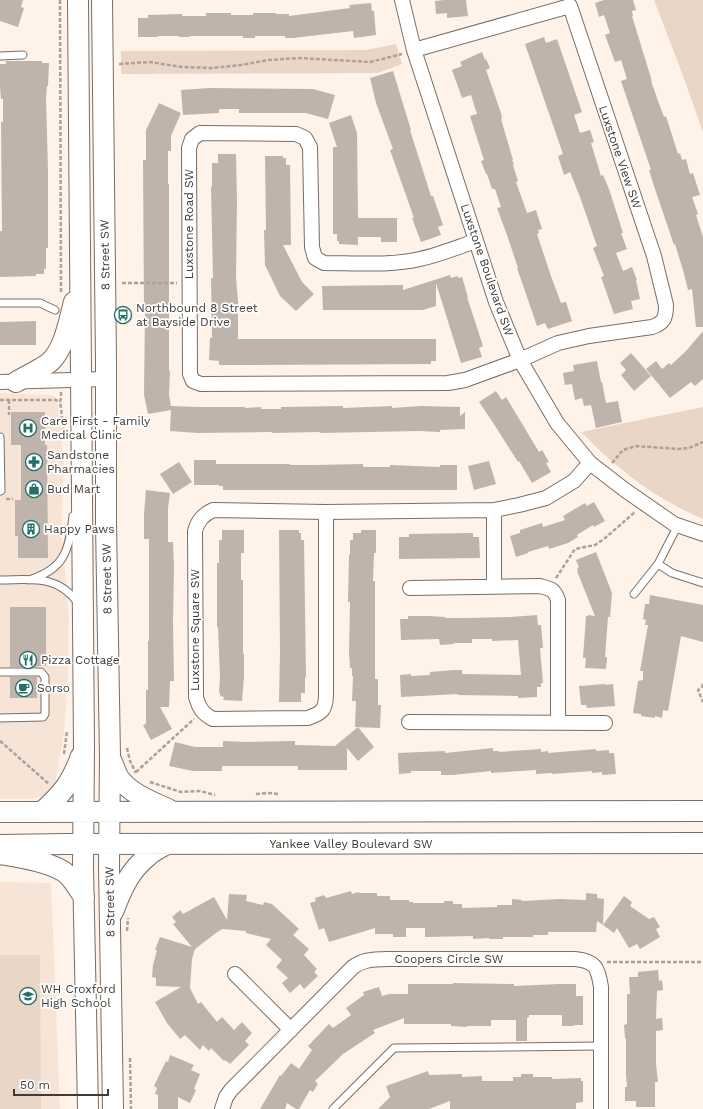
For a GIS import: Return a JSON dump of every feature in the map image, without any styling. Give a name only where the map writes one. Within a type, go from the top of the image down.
[{"type":"main road","name":"8 Street SW","points":[[78,0],[84,897],[88,1109]]},
{"type":"main road","name":"8 Street SW","points":[[102,0],[106,523],[110,757],[109,844],[119,918],[113,1109]]},
{"type":"main road","points":[[8,382],[50,362],[57,354],[63,340],[80,281]]},
{"type":"main road","points":[[42,812],[56,800],[66,788],[75,773],[84,747]]},
{"type":"main road","points":[[110,757],[118,777],[130,790],[145,799],[173,811]]},
{"type":"main road","points":[[0,812],[703,811]]},
{"type":"main road","name":"Yankee Valley Boulevard SW","points":[[0,845],[703,843]]},
{"type":"main road","points":[[119,918],[122,889],[132,871],[148,856],[167,844]]},
{"type":"main road","points":[[0,854],[41,862],[58,869],[67,874],[84,897]]},
{"type":"street","name":"Luxstone Boulevard SW","points":[[402,0],[414,50],[476,241],[496,302],[520,360],[557,423],[590,463],[625,490],[674,524],[703,534]]},
{"type":"street","name":"Luxstone View SW","points":[[414,50],[569,3],[654,256],[666,305],[666,313],[664,320],[659,325],[589,336],[558,343],[520,360]]},
{"type":"street","name":"Luxstone Road SW","points":[[476,241],[420,260],[397,263],[324,263],[315,258],[312,247],[310,147],[305,138],[296,134],[200,134],[192,139],[189,148],[190,374],[193,381],[201,384],[428,384],[465,380],[520,360]]},
{"type":"street","points":[[8,382],[106,380]]},
{"type":"street","name":"Luxstone Square SW","points":[[202,712],[198,706],[196,697],[195,531],[201,518],[206,513],[213,510],[326,512],[494,510],[546,498],[574,481],[590,463]]},
{"type":"street","points":[[494,510],[494,586]]},
{"type":"street","points":[[202,712],[213,719],[308,718],[317,715],[324,710],[326,703],[326,512]]},
{"type":"street","points":[[410,588],[540,586],[550,588],[556,593],[558,600],[558,722]]},
{"type":"street","points":[[409,722],[606,723]]},
{"type":"street","name":"Coopers Circle SW","points":[[222,1109],[226,1097],[231,1090],[353,967],[361,962],[386,959],[575,959],[590,962]]},
{"type":"street","points":[[590,962],[596,968],[601,987],[601,1109]]},
{"type":"street","points":[[235,974],[291,1030]]},
{"type":"lane","points":[[0,56],[23,55]]},
{"type":"lane","points":[[0,303],[40,303],[55,310]]},
{"type":"lane","points":[[0,437],[0,491]]},
{"type":"lane","points":[[29,580],[46,573],[65,555],[71,534],[81,454]]},
{"type":"lane","points":[[634,594],[658,564],[678,525]]},
{"type":"lane","points":[[658,564],[672,573],[703,584]]},
{"type":"lane","points":[[0,580],[46,581],[61,586],[71,594],[79,604],[83,615]]},
{"type":"lane","points":[[0,672],[41,672],[45,677],[45,714],[43,717],[0,718]]},
{"type":"lane","points":[[333,1109],[394,1048],[601,1046]]},
{"type":"path","points":[[60,0],[61,295]]},
{"type":"path","points":[[119,64],[150,62],[182,67],[212,68],[269,60],[298,58],[370,62],[414,50]]},
{"type":"path","points":[[122,283],[190,283]]},
{"type":"path","points":[[61,398],[60,402],[65,442]]},
{"type":"path","points":[[0,400],[56,400],[60,402]]},
{"type":"path","points":[[8,400],[8,415]]},
{"type":"path","points":[[612,463],[623,450],[636,446],[679,449],[689,448],[703,442]]},
{"type":"path","points":[[550,588],[575,550],[595,545],[600,542],[645,504]]},
{"type":"path","points":[[703,686],[698,690],[703,702]]},
{"type":"path","points":[[136,772],[202,712]]},
{"type":"path","points":[[0,741],[54,789]]},
{"type":"path","points":[[127,746],[130,761],[137,776]]},
{"type":"path","points":[[148,782],[181,792],[200,791],[217,795]]},
{"type":"path","points":[[254,794],[282,794]]},
{"type":"path","points":[[119,918],[127,931]]},
{"type":"path","points":[[590,962],[703,962]]},
{"type":"path","points":[[130,1055],[131,1109]]},
{"type":"shaded area","points":[[654,0],[703,0],[703,132],[682,73]]},
{"type":"shaded area","points":[[396,44],[402,64],[378,73],[121,74],[121,51],[366,50]]},
{"type":"shaded area","points":[[0,393],[51,395],[57,398],[64,463],[61,526],[69,618],[68,676],[64,732],[55,784],[41,797],[31,799],[0,799]]},
{"type":"shaded area","points":[[703,407],[703,519],[668,502],[638,482],[609,459],[581,432]]},
{"type":"shaded area","name":"WH Croxford High School","points":[[0,882],[51,883],[60,1109],[0,1109]]},
{"type":"shaded area","points":[[0,955],[40,955],[41,1109],[0,1109]]},
{"type":"building","points":[[0,0],[23,0],[21,7],[24,8],[18,27],[0,21]]},
{"type":"building","points":[[466,0],[468,16],[447,18],[447,13],[436,14],[435,1]]},
{"type":"building","points":[[604,0],[633,0],[636,10],[632,11],[632,16],[652,84],[664,117],[666,116],[678,154],[680,153],[682,160],[686,159],[690,174],[693,173],[700,195],[692,197],[698,214],[696,215],[703,237],[703,327],[696,327],[692,289],[688,290],[675,244],[674,245],[654,186],[649,170],[651,170],[621,81],[627,79],[621,60],[615,62],[605,35],[610,33],[604,15],[599,17],[595,3]]},
{"type":"building","points":[[371,3],[372,11],[374,11],[376,35],[354,38],[353,31],[293,38],[285,38],[285,36],[255,36],[255,38],[243,38],[243,36],[138,37],[138,18],[148,18],[148,15],[182,14],[182,16],[206,16],[206,13],[253,15],[253,13],[276,13],[289,14],[289,16],[350,8],[349,5]]},
{"type":"building","points":[[544,37],[546,43],[557,39],[582,112],[574,115],[580,133],[590,130],[594,142],[591,143],[601,176],[603,175],[609,189],[627,249],[616,253],[623,271],[632,267],[637,280],[640,299],[631,301],[633,309],[614,314],[601,277],[604,276],[593,248],[597,246],[580,197],[570,172],[564,175],[558,156],[563,154],[525,44]]},
{"type":"building","points":[[482,52],[490,68],[486,70],[501,113],[501,119],[518,181],[516,182],[527,213],[536,210],[542,229],[538,230],[539,233],[537,234],[561,303],[566,302],[572,321],[548,329],[545,323],[537,326],[497,208],[501,207],[495,189],[492,189],[481,161],[484,160],[470,116],[477,114],[471,95],[462,98],[452,70],[462,66],[460,62]]},
{"type":"building","points":[[6,61],[42,61],[42,63],[49,63],[46,98],[48,248],[46,248],[46,269],[44,269],[44,274],[36,274],[36,276],[0,277],[0,231],[2,231],[1,122],[3,122],[3,99],[1,99],[0,64],[6,64]]},
{"type":"building","points":[[393,71],[431,196],[433,196],[443,225],[438,227],[441,235],[421,242],[390,150],[393,149],[376,103],[370,78]]},
{"type":"building","points":[[209,88],[313,89],[335,95],[328,119],[306,113],[239,113],[239,109],[219,109],[219,113],[183,115],[181,90]]},
{"type":"building","points":[[159,103],[181,113],[171,136],[171,151],[168,151],[169,395],[171,406],[261,407],[261,409],[281,409],[281,407],[343,406],[343,408],[392,406],[392,408],[421,406],[460,407],[460,416],[465,412],[465,429],[440,430],[440,432],[198,433],[170,431],[171,410],[148,414],[144,395],[145,311],[143,160],[146,160],[146,130]]},
{"type":"building","points":[[351,115],[357,133],[358,218],[397,218],[397,242],[381,242],[381,237],[358,237],[358,245],[339,244],[339,241],[337,241],[337,234],[333,234],[333,147],[337,147],[329,123]]},
{"type":"building","points":[[218,154],[236,154],[236,277],[238,339],[436,339],[436,361],[431,361],[431,364],[219,365],[219,361],[209,360],[210,338],[212,338],[211,278],[213,278],[211,187],[212,163],[218,163]]},
{"type":"building","points":[[265,156],[283,156],[283,158],[286,158],[286,165],[290,165],[291,245],[283,245],[302,282],[314,294],[296,311],[280,296],[265,265]]},
{"type":"building","points":[[450,275],[451,278],[458,276],[458,278],[462,277],[483,346],[479,348],[482,357],[461,363],[436,283],[436,306],[423,310],[323,310],[322,286],[403,285],[403,290]]},
{"type":"building","points":[[36,321],[36,345],[0,345],[0,322]]},
{"type":"building","points":[[703,331],[703,379],[695,386],[691,382],[670,398],[646,369],[656,361],[662,369],[669,363],[671,365],[686,351]]},
{"type":"building","points":[[631,353],[651,376],[634,391],[621,375],[626,370],[620,363]]},
{"type":"building","points":[[597,361],[606,403],[618,401],[622,422],[596,428],[591,405],[584,406],[582,398],[575,400],[572,384],[565,385],[563,373],[574,371],[573,365]]},
{"type":"building","points":[[496,391],[502,400],[506,397],[539,452],[542,450],[549,462],[546,463],[551,472],[532,483],[479,402]]},
{"type":"building","points":[[11,412],[45,412],[45,445],[47,445],[48,558],[18,558],[18,536],[15,536],[15,500],[21,500],[21,445],[11,445]]},
{"type":"building","points":[[194,460],[216,460],[216,464],[363,464],[363,467],[390,467],[390,465],[440,467],[440,465],[457,465],[457,490],[223,490],[223,486],[219,485],[194,485]]},
{"type":"building","points":[[489,461],[496,484],[474,490],[468,466]]},
{"type":"building","points":[[179,462],[192,482],[173,494],[160,474]]},
{"type":"building","points":[[146,490],[170,493],[168,508],[168,542],[173,542],[174,567],[174,681],[170,681],[169,707],[160,707],[172,729],[151,740],[143,725],[146,724],[146,690],[148,690],[149,641],[149,539],[144,539]]},
{"type":"building","points":[[594,502],[605,521],[594,527],[593,525],[577,535],[578,537],[568,543],[549,549],[548,546],[516,557],[510,536],[520,533],[520,530],[542,523],[543,527],[565,520],[563,516],[585,503],[587,506]]},
{"type":"building","points":[[222,530],[244,530],[244,553],[241,553],[244,654],[242,701],[223,700],[224,697],[220,696],[219,693],[220,677],[217,627],[217,563],[219,563],[219,540],[222,540]]},
{"type":"building","points":[[279,530],[299,530],[299,533],[301,533],[301,540],[304,540],[306,677],[305,693],[301,693],[301,702],[279,702]]},
{"type":"building","points":[[361,530],[376,530],[376,553],[374,553],[373,581],[375,581],[375,679],[378,679],[378,705],[381,705],[380,728],[355,727],[356,701],[352,701],[353,676],[352,668],[350,668],[349,652],[349,555],[350,540],[353,540],[353,533],[361,533]]},
{"type":"building","points":[[473,533],[473,537],[479,537],[480,558],[399,559],[399,537],[409,537],[409,534]]},
{"type":"building","points":[[596,552],[612,593],[610,617],[608,617],[605,657],[607,657],[606,669],[585,668],[586,658],[583,658],[586,616],[595,616],[577,571],[577,568],[579,567],[576,560]]},
{"type":"building","points":[[650,595],[703,605],[703,642],[681,636],[668,711],[663,710],[662,718],[655,716],[655,718],[641,716],[641,714],[633,713],[638,681],[643,680],[643,671],[640,671],[648,625],[645,625],[646,620],[643,619],[645,604],[649,604]]},
{"type":"building","points":[[10,607],[46,607],[46,666],[10,667]]},
{"type":"building","points":[[537,615],[538,625],[541,625],[543,648],[540,648],[543,683],[541,683],[541,687],[537,687],[537,697],[518,698],[518,696],[457,695],[458,694],[401,697],[400,675],[430,675],[430,672],[462,670],[462,674],[521,675],[518,640],[492,641],[492,639],[472,639],[472,643],[440,645],[439,639],[401,640],[400,619],[408,619],[408,616],[465,618]]},
{"type":"building","name":"Sorso","points":[[10,677],[37,677],[37,698],[10,698]]},
{"type":"building","points":[[613,684],[615,706],[587,708],[586,705],[581,705],[579,686]]},
{"type":"building","points":[[358,727],[374,747],[358,761],[347,748],[347,770],[298,770],[298,766],[222,766],[222,771],[193,771],[169,766],[175,742],[195,747],[223,747],[223,741],[295,741],[295,745],[335,746]]},
{"type":"building","points":[[493,748],[493,751],[499,752],[541,749],[541,752],[548,751],[548,753],[596,749],[596,751],[609,750],[609,753],[614,753],[616,774],[602,775],[602,772],[592,773],[592,771],[536,774],[536,770],[491,773],[491,771],[453,775],[441,775],[441,771],[411,771],[411,773],[399,774],[398,753],[445,751],[445,753]]},
{"type":"building","points":[[351,891],[352,894],[359,892],[377,893],[377,896],[390,896],[390,900],[409,900],[409,902],[413,903],[444,903],[444,901],[453,901],[453,904],[462,904],[462,908],[512,905],[512,899],[522,901],[560,899],[586,900],[586,893],[597,894],[597,898],[604,899],[603,925],[597,921],[596,932],[548,932],[548,935],[533,935],[533,937],[503,937],[503,939],[473,939],[473,936],[425,937],[425,928],[406,928],[406,937],[393,937],[393,934],[375,934],[375,928],[329,942],[324,928],[319,930],[310,903],[316,901],[315,898],[324,895],[326,898]]},
{"type":"building","points":[[229,894],[247,895],[246,901],[263,905],[264,902],[272,904],[299,929],[293,935],[309,949],[304,955],[317,969],[314,972],[318,976],[304,989],[300,984],[290,993],[282,983],[288,978],[276,967],[282,960],[266,945],[271,939],[246,933],[246,931],[222,929],[195,949],[192,959],[190,988],[198,1004],[201,1002],[217,1022],[222,1017],[234,1030],[242,1022],[252,1033],[245,1041],[249,1045],[230,1064],[225,1060],[224,1061],[211,1048],[209,1051],[203,1045],[200,1050],[185,1035],[180,1039],[167,1023],[155,1002],[181,987],[156,986],[156,978],[152,977],[153,965],[157,950],[155,950],[160,937],[192,947],[173,924],[176,922],[172,917],[180,910],[183,914],[214,897],[227,920]]},
{"type":"building","points":[[624,896],[632,902],[630,906],[649,919],[654,917],[660,927],[656,929],[660,937],[640,949],[637,944],[629,948],[617,928],[614,933],[603,925]]},
{"type":"building","points":[[658,970],[659,981],[662,980],[663,990],[657,991],[656,1019],[662,1018],[663,1030],[656,1031],[656,1064],[658,1082],[655,1082],[655,1107],[636,1107],[636,1101],[625,1101],[625,1087],[627,1087],[626,1038],[624,1025],[627,1024],[627,994],[630,994],[629,977],[638,977],[638,972]]},
{"type":"building","points":[[408,984],[514,984],[514,986],[576,984],[576,996],[583,996],[583,1025],[562,1026],[562,1015],[529,1015],[527,1018],[527,1041],[516,1041],[516,1020],[491,1020],[491,1026],[467,1027],[451,1026],[451,1024],[404,1024],[404,1018],[373,1030],[375,1033],[343,1054],[315,1081],[318,1084],[313,1092],[310,1090],[299,1109],[296,1109],[287,1103],[285,1109],[260,1109],[280,1075],[281,1076],[291,1063],[299,1069],[312,1050],[308,1046],[329,1024],[333,1028],[351,1015],[346,1008],[364,995],[363,992],[379,987],[382,996],[389,994],[408,994]]},
{"type":"building","points":[[170,1055],[194,1065],[191,1070],[200,1074],[194,1089],[196,1090],[190,1103],[178,1097],[178,1109],[158,1109],[158,1095],[155,1094],[157,1088],[154,1086],[166,1061],[168,1062]]},
{"type":"building","points":[[428,1071],[429,1075],[462,1074],[462,1077],[482,1076],[482,1081],[513,1081],[513,1077],[521,1077],[521,1074],[533,1074],[533,1077],[552,1077],[552,1079],[581,1078],[581,1081],[583,1081],[583,1102],[576,1103],[576,1109],[450,1109],[450,1101],[429,1109],[378,1109],[390,1097],[386,1086]]},
{"type":"place","name":"Northbound 8 Street at Bayside Drive","points":[[123,315]]},
{"type":"place","name":"Care First - Family Medical Clinic","points":[[28,428]]},
{"type":"place","name":"Sandstone Pharmacies","points":[[34,462]]},
{"type":"place","name":"Bud Mart","points":[[34,489]]},
{"type":"place","name":"Happy Paws","points":[[31,529]]},
{"type":"place","name":"Pizza Cottage","points":[[28,660]]},
{"type":"place","name":"Sorso","points":[[24,688]]},
{"type":"place","name":"WH Croxford High School","points":[[28,996]]}]
